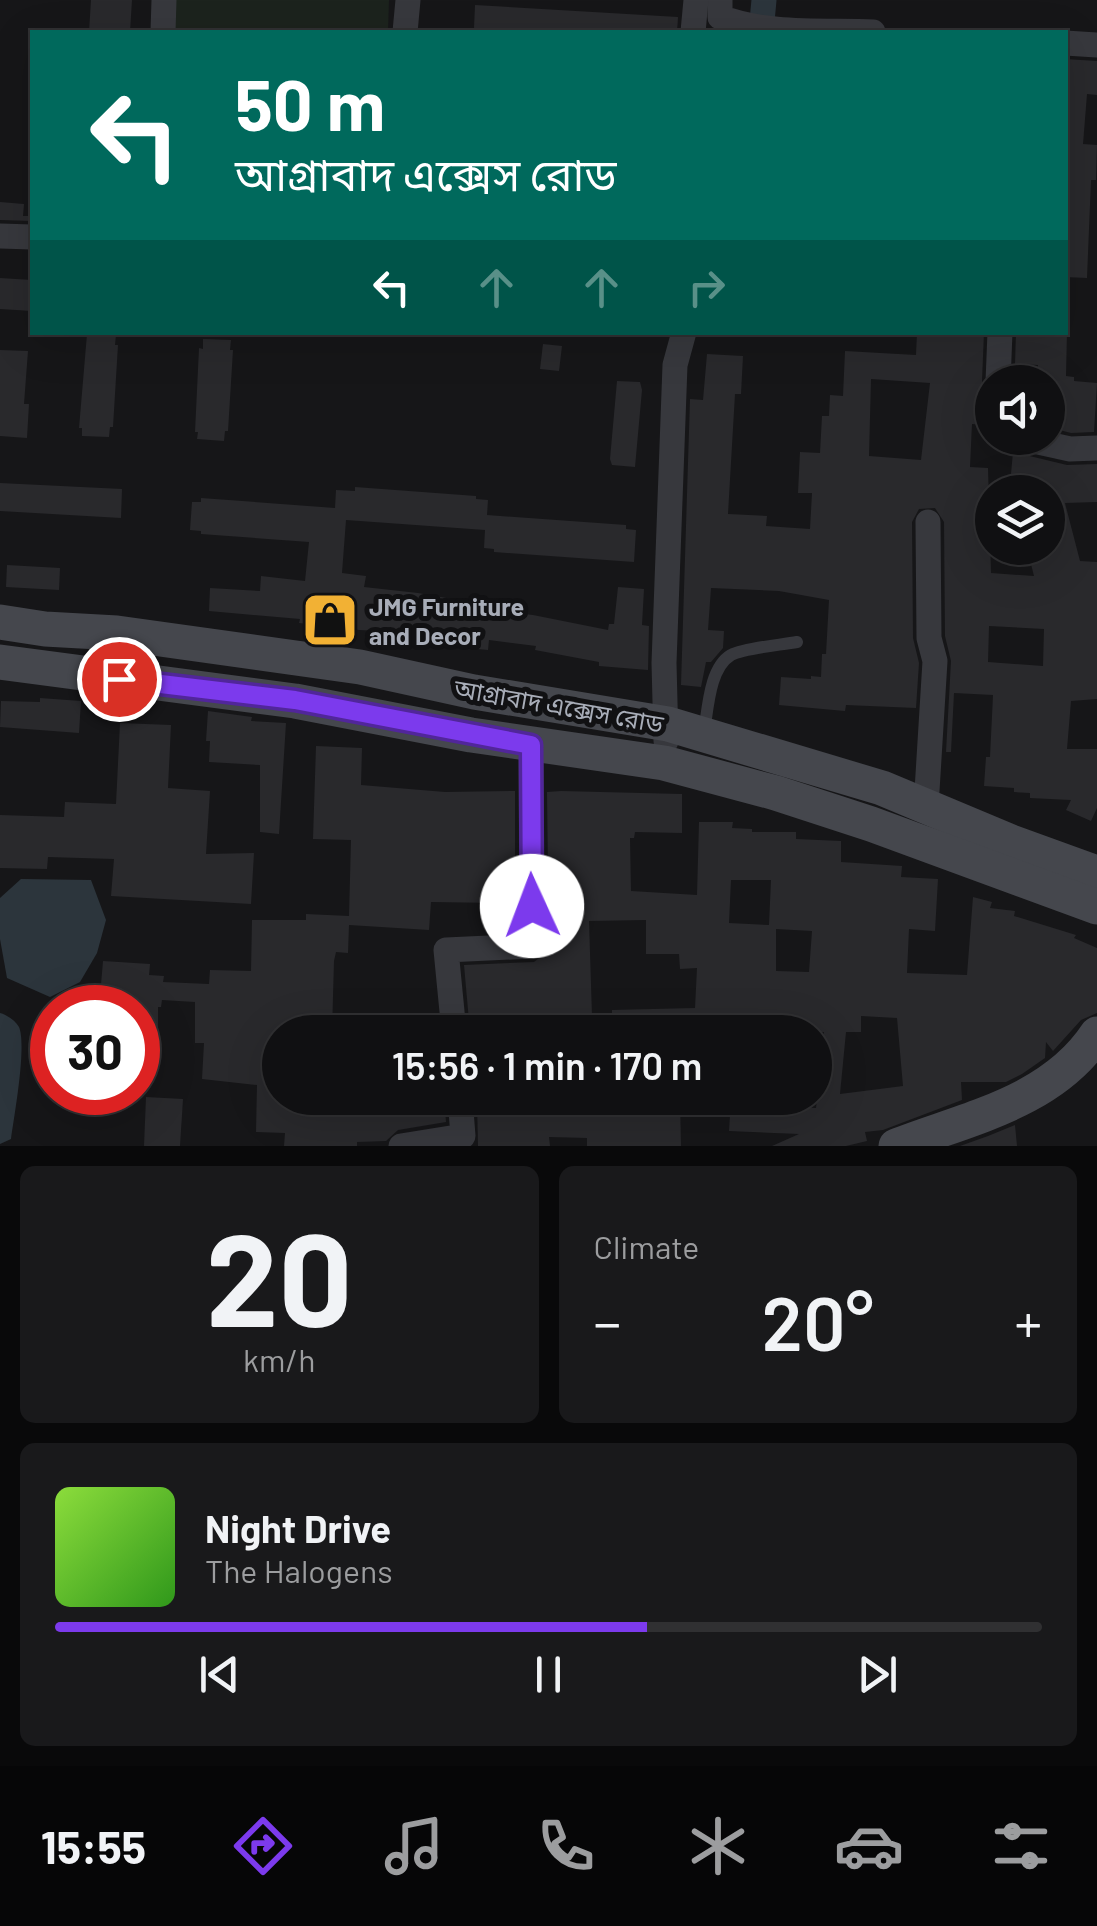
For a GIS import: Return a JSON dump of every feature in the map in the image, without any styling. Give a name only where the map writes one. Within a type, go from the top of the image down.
[{"type":"main road","name":"আগ্রাবাদ এক্সেস রোড","points":[[0,622],[117,633],[360,667],[474,692],[668,724],[882,788],[1097,874]]},
{"type":"main road","name":"আগ্রাবাদ এক্সেস রোড","points":[[0,662],[295,700],[531,745],[664,763],[871,824],[1097,907]]},
{"type":"main road","points":[[896,1146],[1013,1104],[1053,1082],[1094,1046]]},
{"type":"street","points":[[163,30],[164,0]]},
{"type":"street","points":[[406,30],[408,0]]},
{"type":"street","points":[[694,30],[696,0]]},
{"type":"street","points":[[718,18],[764,27],[829,30]]},
{"type":"street","points":[[1068,43],[1097,45]]},
{"type":"street","points":[[0,236],[30,237]]},
{"type":"street","points":[[664,763],[668,724],[664,663],[676,365],[683,335]]},
{"type":"street","points":[[999,365],[1000,335]]},
{"type":"street","points":[[1065,448],[1097,448]]},
{"type":"street","points":[[926,807],[934,662],[929,638],[928,522]]},
{"type":"street","points":[[452,1015],[446,950],[532,946],[531,745]]},
{"type":"street","points":[[401,1146],[463,1136],[461,1115]]},
{"type":"lane","points":[[704,734],[712,688],[719,669],[731,655],[797,642]]},
{"type":"shaded area","points":[[174,0],[389,0],[388,30],[173,30]]},
{"type":"shaded area","points":[[21,879],[91,880],[106,920],[97,953],[80,982],[30,985],[30,988],[7,978],[0,939],[0,898]]},
{"type":"shaded area","points":[[0,1013],[19,1027],[22,1049],[11,1139],[0,1144]]},
{"type":"building","points":[[91,0],[132,0],[130,30],[89,30]]},
{"type":"building","points":[[475,5],[678,17],[677,30],[474,28]]},
{"type":"building","points":[[1068,59],[1097,61],[1097,95],[1087,94],[1083,144],[1097,145],[1096,180],[1091,180],[1087,278],[1068,277]]},
{"type":"building","points":[[0,202],[24,204],[23,216],[30,216],[30,221],[0,220]]},
{"type":"building","points":[[0,278],[30,280],[30,311],[0,309]]},
{"type":"building","points":[[87,335],[116,335],[113,427],[109,437],[82,436],[79,428]]},
{"type":"building","points":[[917,335],[984,335],[983,365],[975,365],[970,467],[988,468],[988,475],[975,475],[975,565],[991,565],[991,573],[1034,576],[1031,565],[1065,565],[1065,503],[1080,561],[1097,562],[1097,699],[1071,701],[1067,749],[1097,749],[1097,808],[1091,821],[1066,810],[1071,800],[1030,798],[1030,793],[1014,792],[1014,788],[984,786],[986,757],[990,757],[993,695],[954,693],[951,752],[946,752],[951,661],[945,636],[944,522],[935,508],[919,509],[912,522],[913,638],[919,663],[916,708],[846,705],[845,711],[779,705],[781,677],[821,677],[829,600],[779,591],[711,588],[708,630],[724,631],[723,648],[711,662],[706,662],[701,687],[681,685],[690,399],[703,400],[707,354],[743,356],[741,394],[735,394],[728,514],[767,516],[766,526],[810,529],[812,493],[798,493],[800,452],[820,453],[822,416],[829,416],[830,395],[843,396],[845,351],[916,355]],"holes":[[[871,379],[930,383],[921,460],[869,456]],[[989,626],[1044,629],[1043,666],[988,662]]]},
{"type":"building","points":[[1016,335],[1067,335],[1066,376],[1074,377],[1074,381],[1097,383],[1094,432],[1065,431],[1065,365],[1015,364]]},
{"type":"building","points":[[203,339],[231,340],[228,431],[224,441],[197,439],[195,432],[199,348],[203,349]]},
{"type":"building","points":[[543,344],[562,346],[559,371],[540,369]]},
{"type":"building","points":[[0,350],[28,351],[24,404],[29,404],[27,438],[0,436]]},
{"type":"building","points":[[617,381],[640,382],[642,390],[635,467],[612,465],[610,459]]},
{"type":"building","points":[[1013,455],[1067,465],[1097,464],[1097,502],[1065,503],[1065,475],[1011,475]]},
{"type":"building","points":[[0,483],[122,489],[121,518],[0,511]]},
{"type":"building","points":[[355,487],[476,496],[488,500],[487,515],[626,525],[626,529],[636,530],[634,562],[494,552],[484,548],[485,530],[346,520],[342,573],[366,576],[364,587],[418,593],[469,602],[468,608],[533,615],[608,630],[609,624],[614,624],[618,587],[644,589],[642,625],[649,626],[648,670],[599,666],[599,662],[535,650],[536,646],[489,640],[488,650],[468,648],[419,640],[419,635],[402,632],[209,611],[210,588],[260,591],[261,576],[305,581],[309,542],[201,534],[190,530],[192,502],[201,502],[201,498],[335,508],[336,490],[355,491]]},
{"type":"building","points":[[7,565],[60,568],[59,590],[6,587]]},
{"type":"building","points":[[40,698],[81,701],[79,733],[0,727],[1,701],[40,702]]},
{"type":"building","points":[[208,711],[252,717],[251,721],[286,723],[279,834],[260,832],[260,765],[209,762]]},
{"type":"building","points":[[120,723],[171,725],[168,788],[210,791],[206,854],[254,853],[251,904],[111,896],[114,859],[48,857],[47,869],[0,868],[0,815],[64,817],[65,802],[116,804]]},
{"type":"building","points":[[316,746],[362,748],[361,785],[445,792],[515,791],[515,878],[500,878],[499,903],[431,902],[429,930],[349,925],[348,953],[336,952],[334,961],[332,1015],[262,1015],[262,1115],[445,1115],[446,1122],[398,1130],[386,1141],[357,1142],[357,1146],[284,1146],[285,1133],[256,1132],[257,1085],[202,1079],[204,1043],[195,1043],[195,1002],[162,1000],[160,1007],[160,985],[101,985],[103,961],[150,964],[149,975],[164,976],[163,982],[209,984],[210,970],[251,971],[252,920],[306,920],[306,914],[349,916],[351,840],[313,839]]},
{"type":"building","points":[[547,792],[682,794],[682,833],[635,832],[634,838],[630,838],[631,891],[697,895],[699,822],[733,822],[732,828],[752,832],[796,832],[796,839],[841,841],[841,862],[902,866],[901,877],[938,879],[935,931],[909,929],[907,973],[967,975],[973,897],[992,902],[990,908],[1015,911],[1014,916],[1076,935],[1074,938],[1097,948],[1097,1013],[1081,1020],[1053,1051],[1046,1042],[1045,1058],[1022,1074],[1006,1082],[961,1082],[962,1100],[883,1130],[865,1132],[867,1141],[846,1146],[772,1146],[799,1134],[729,1131],[730,1115],[832,1115],[832,1015],[612,1015],[612,1010],[695,1008],[697,968],[680,969],[679,954],[646,954],[646,920],[589,921],[592,1015],[468,1015],[464,965],[534,962],[549,950]],"holes":[[[731,880],[771,880],[769,925],[729,923]],[[776,929],[812,931],[809,972],[776,971]],[[861,1016],[897,1018],[903,1086],[840,1094],[846,1032],[861,1032]]]},
{"type":"building","points":[[160,1098],[183,1099],[180,1146],[144,1146],[145,1115],[160,1115]]},
{"type":"building","points":[[477,1115],[680,1115],[681,1146],[587,1146],[587,1138],[549,1137],[550,1146],[478,1146]]},
{"type":"building","points":[[1015,1125],[1017,1146],[960,1146],[988,1136]]},
{"type":"waterway","points":[[761,30],[764,0]]},
{"type":"place","name":"JMG Furniture and Decor","points":[[330,620]]},
{"type":"route","points":[[119,679],[295,700],[531,745],[532,906]]}]
